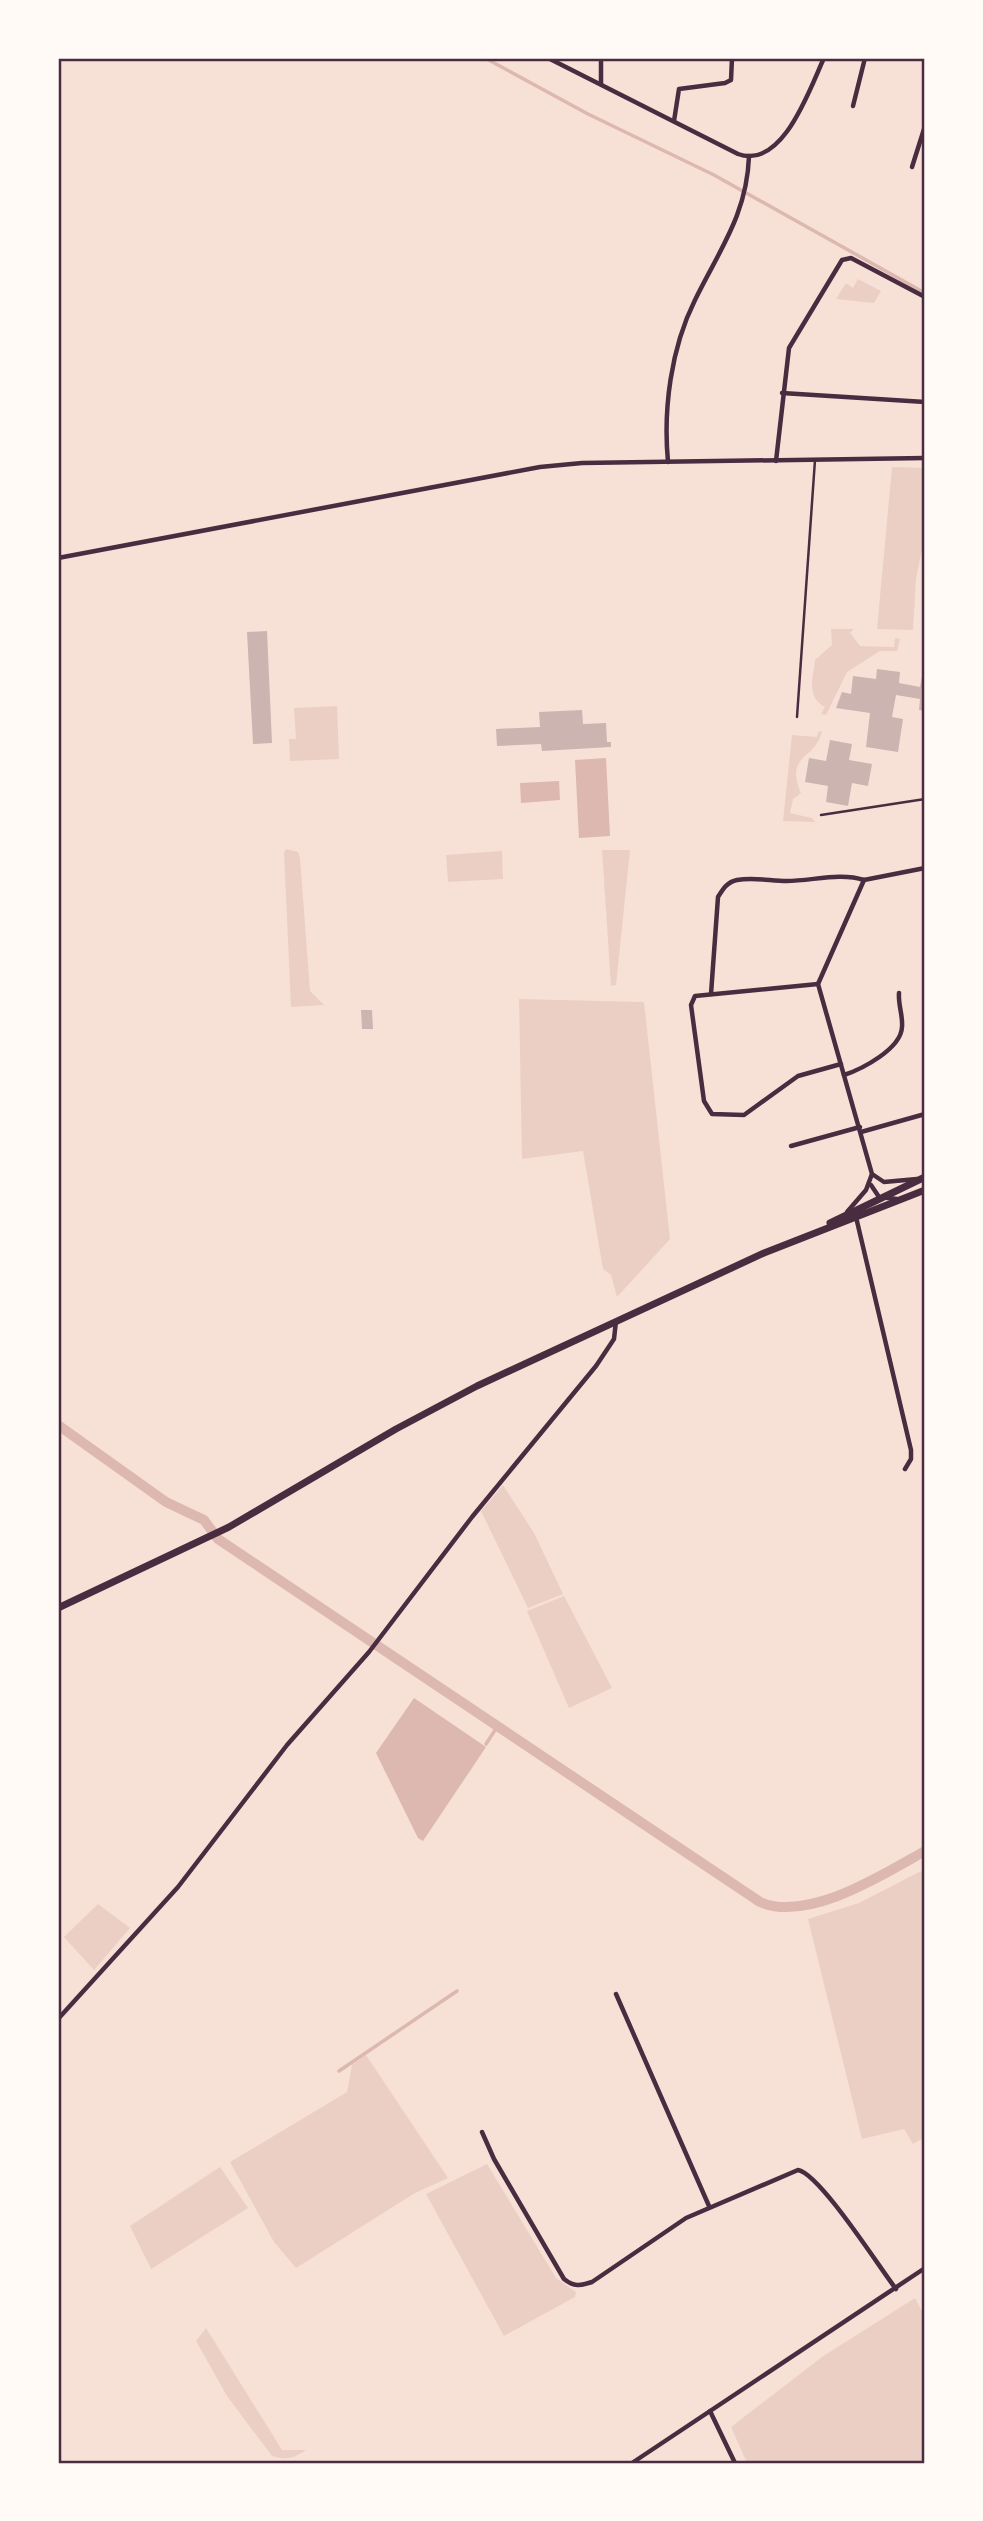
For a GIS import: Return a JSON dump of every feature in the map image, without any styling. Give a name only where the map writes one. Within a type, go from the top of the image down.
[{"type":"main road","points":[[818,1231],[847,1212],[924,1177]]},
{"type":"main road","points":[[58,1608],[225,1529],[437,1406],[616,1321],[818,1231],[925,1191]]},
{"type":"street","points":[[548,58],[738,154],[749,156],[764,153],[785,136],[824,58]]},
{"type":"street","points":[[601,58],[601,84]]},
{"type":"street","points":[[674,121],[679,89],[731,80],[732,58]]},
{"type":"street","points":[[853,106],[865,58]]},
{"type":"street","points":[[912,167],[925,126]]},
{"type":"street","points":[[668,462],[666,423],[681,339],[694,301],[741,212],[749,156]]},
{"type":"street","points":[[776,461],[789,348],[842,260],[851,258],[925,297]]},
{"type":"street","points":[[782,393],[925,402]]},
{"type":"street","points":[[58,558],[540,467],[925,458]]},
{"type":"street","points":[[711,994],[718,897],[725,885],[736,880],[761,879],[786,881],[852,876],[864,880],[925,868]]},
{"type":"street","points":[[847,1212],[870,1184],[872,1174],[818,984],[864,880]]},
{"type":"street","points":[[818,984],[695,996],[691,1005],[704,1101],[712,1114],[744,1115],[798,1076],[841,1064]]},
{"type":"street","points":[[844,1075],[866,1068],[898,1039],[902,1028],[899,993]]},
{"type":"street","points":[[791,1146],[925,1115]]},
{"type":"street","points":[[872,1174],[877,1179],[888,1182],[924,1177]]},
{"type":"street","points":[[866,1213],[879,1197],[877,1179]]},
{"type":"street","points":[[870,1184],[879,1197]]},
{"type":"street","points":[[879,1197],[907,1198]]},
{"type":"street","points":[[856,1217],[911,1450],[911,1459],[905,1469]]},
{"type":"street","points":[[58,2019],[178,1887],[287,1745],[379,1639],[472,1517],[596,1366],[614,1339],[616,1321]]},
{"type":"street","points":[[616,1994],[709,2206]]},
{"type":"street","points":[[481,2132],[515,2195],[564,2278],[571,2285],[581,2286],[592,2282],[709,2206],[798,2170],[808,2172],[896,2290]]},
{"type":"street","points":[[632,2463],[896,2290],[925,2268]]},
{"type":"street","points":[[710,2411],[735,2463]]},
{"type":"lane","points":[[797,718],[815,460]]},
{"type":"lane","points":[[821,815],[925,799]]},
{"type":"shaded area","points":[[858,279],[881,291],[874,303],[836,299],[846,283],[853,288]]},
{"type":"shaded area","points":[[892,467],[925,468],[925,534],[916,579],[913,630],[877,629]]},
{"type":"shaded area","points":[[831,629],[854,629],[850,633],[860,646],[894,647],[895,638],[900,639],[897,651],[880,651],[847,672],[826,715],[821,714],[825,707],[815,698],[812,681],[815,660],[832,645]]},
{"type":"shaded area","points":[[337,706],[339,759],[290,761],[289,739],[296,739],[294,708]]},
{"type":"shaded area","points":[[822,731],[819,740],[803,758],[796,771],[801,793],[793,799],[790,813],[812,818],[815,822],[783,821],[792,735],[817,737],[818,732]]},
{"type":"shaded area","points":[[606,758],[610,836],[579,838],[575,760]]},
{"type":"shaded area","points":[[559,781],[560,800],[521,803],[520,783]]},
{"type":"shaded area","points":[[286,849],[298,852],[300,858],[310,991],[324,1005],[291,1007],[284,853]]},
{"type":"shaded area","points":[[602,850],[630,850],[616,985],[611,986]]},
{"type":"shaded area","points":[[502,851],[503,879],[448,882],[446,855]]},
{"type":"shaded area","points":[[519,999],[644,1002],[670,1239],[617,1297],[611,1275],[603,1269],[583,1151],[522,1159]]},
{"type":"shaded area","points":[[503,1485],[534,1533],[563,1594],[528,1608],[481,1511]]},
{"type":"shaded area","points":[[564,1596],[612,1688],[569,1708],[527,1611]]},
{"type":"shaded area","points":[[414,1698],[486,1747],[423,1841],[418,1838],[376,1753]]},
{"type":"shaded area","points":[[921,1871],[925,1884],[925,2137],[913,2144],[904,2129],[862,2139],[808,1919],[859,1903]]},
{"type":"shaded area","points":[[98,1904],[130,1928],[94,1970],[64,1937]]},
{"type":"shaded area","points":[[366,2055],[448,2178],[415,2193],[296,2268],[274,2242],[230,2162],[347,2092],[352,2065]]},
{"type":"shaded area","points":[[487,2164],[556,2278],[576,2292],[575,2297],[504,2336],[426,2194]]},
{"type":"shaded area","points":[[220,2167],[248,2208],[151,2269],[130,2226]]},
{"type":"shaded area","points":[[915,2298],[925,2317],[925,2463],[747,2463],[731,2427],[822,2357]]},
{"type":"shaded area","points":[[206,2328],[282,2450],[306,2450],[290,2458],[272,2456],[227,2396],[196,2341]]},
{"type":"building","points":[[267,631],[272,743],[253,744],[247,632]]},
{"type":"building","points":[[877,669],[900,672],[899,683],[920,687],[922,676],[925,677],[925,711],[919,710],[920,699],[896,695],[892,717],[903,719],[898,752],[866,747],[870,713],[836,708],[842,692],[851,694],[853,676],[876,679]]},
{"type":"building","points":[[582,710],[583,724],[606,723],[607,742],[611,742],[611,747],[542,751],[541,744],[497,746],[496,729],[540,727],[539,712]]},
{"type":"building","points":[[830,740],[852,744],[849,760],[872,764],[868,786],[852,783],[848,806],[826,802],[828,786],[805,782],[809,758],[826,761]]},
{"type":"building","points":[[361,1010],[372,1010],[373,1029],[362,1029]]},
{"type":"waterway","points":[[485,58],[588,114],[714,175],[925,293]]},
{"type":"waterway","points":[[58,1425],[166,1502],[204,1520],[218,1539],[760,1902],[779,1907],[822,1901],[867,1883],[925,1851]]},
{"type":"waterway","points":[[486,1744],[497,1727]]},
{"type":"waterway","points":[[339,2071],[457,1991]]}]
